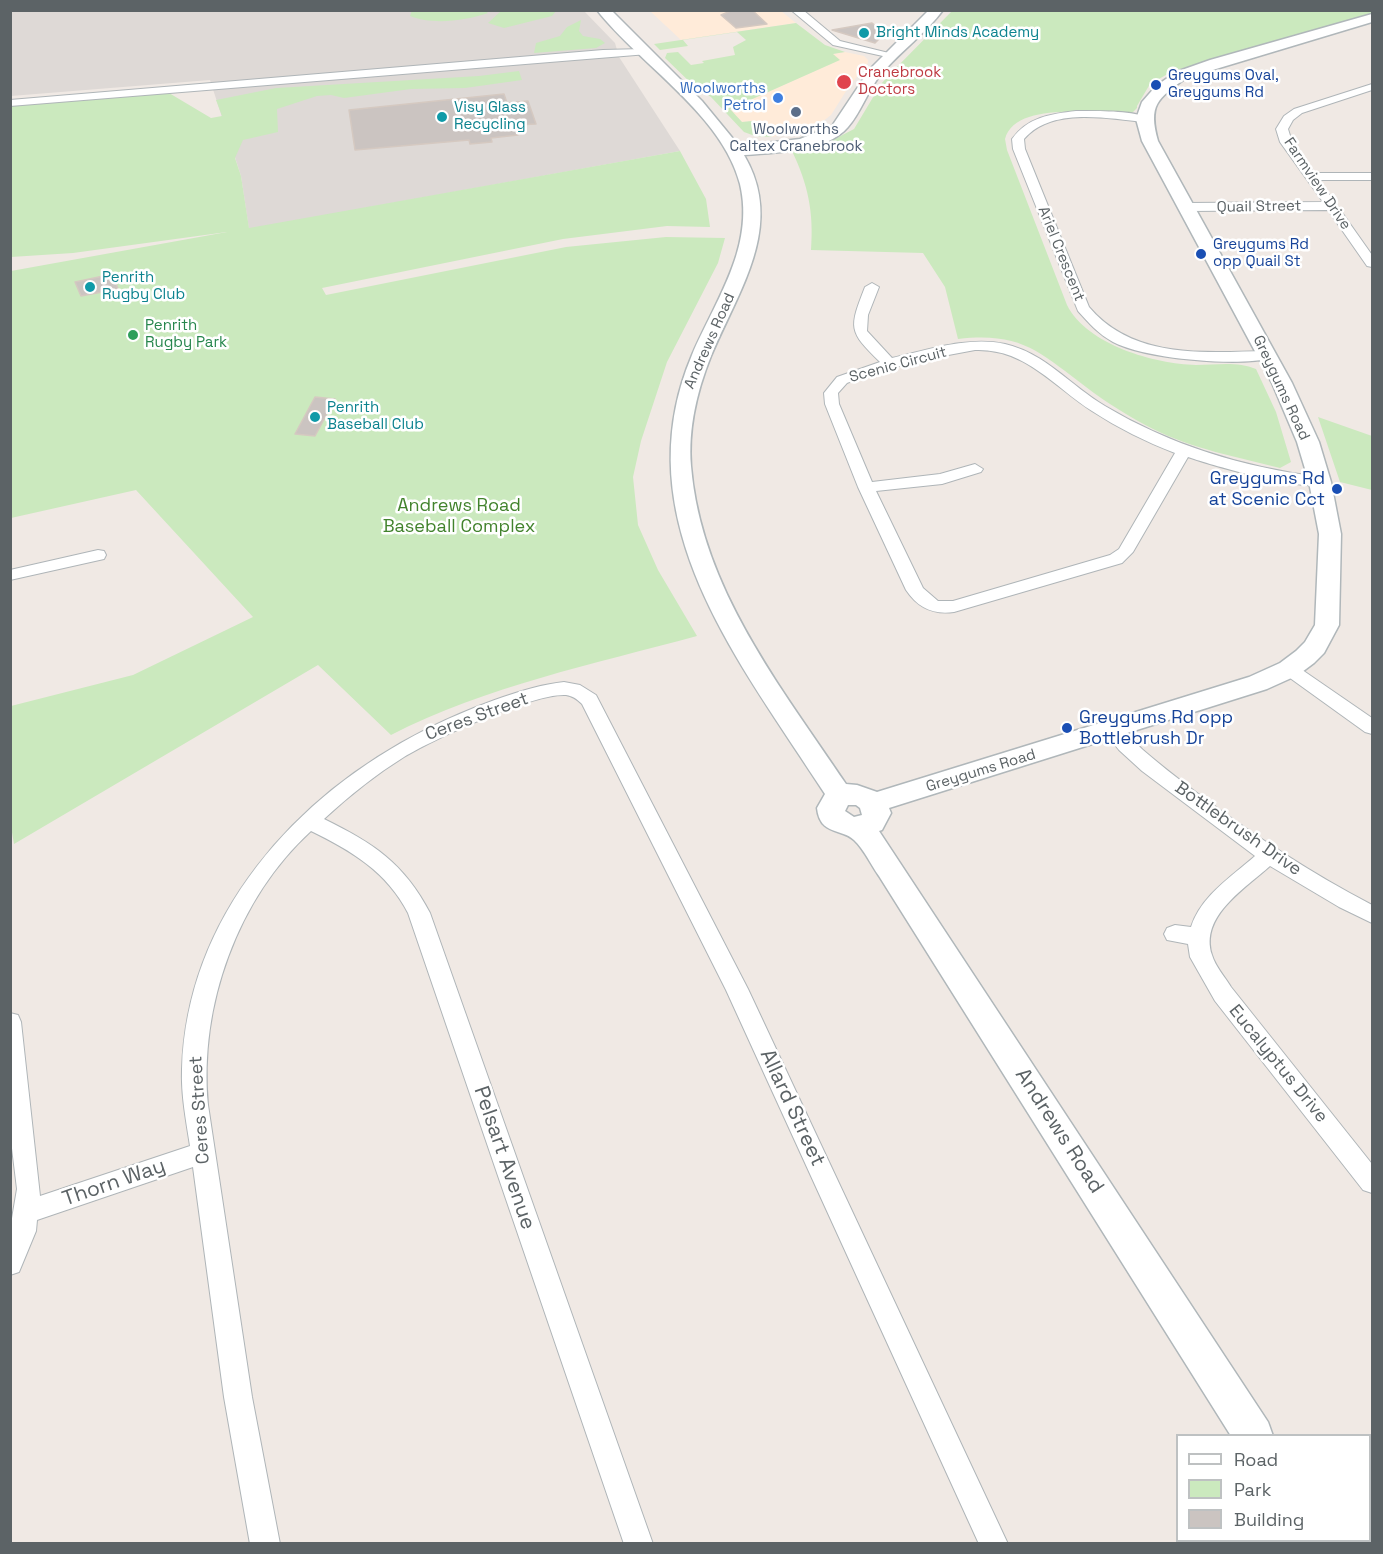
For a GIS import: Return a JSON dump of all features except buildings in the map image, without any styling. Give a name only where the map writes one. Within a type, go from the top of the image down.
[{"type":"street","name":"Andrews Road","points":[[603,10],[711,117],[737,154],[751,202],[747,248],[734,287],[703,350],[688,387],[680,442],[682,493],[695,546],[719,603],[741,643],[840,796],[832,804],[831,815],[846,827],[867,815],[890,868],[1253,1434]]},
{"type":"street","points":[[796,10],[837,43],[892,55]]},
{"type":"street","points":[[711,117],[740,136],[766,145],[804,143],[829,134],[845,123],[866,84],[937,10]]},
{"type":"street","points":[[1144,119],[1150,102],[1156,94],[1186,73],[1371,19]]},
{"type":"street","points":[[603,53],[626,43],[628,35]]},
{"type":"street","points":[[10,103],[644,51]]},
{"type":"street","name":"Farmview Drive","points":[[1372,87],[1298,111],[1286,120],[1282,129],[1284,139],[1331,206],[1366,245],[1372,263]]},
{"type":"street","name":"Ariel Crescent","points":[[1144,119],[1091,115],[1059,117],[1030,126],[1018,139],[1019,150],[1083,308],[1094,322],[1112,335],[1155,351],[1198,356],[1268,355]]},
{"type":"street","name":"Greygums Road","points":[[867,815],[1113,730],[1258,683],[1289,669],[1315,647],[1325,631],[1329,618],[1330,534],[1320,482],[1297,416],[1268,355],[1150,141],[1144,119]]},
{"type":"street","points":[[737,154],[753,153],[766,145]]},
{"type":"street","points":[[1311,177],[1372,176]]},
{"type":"street","name":"Quail Street","points":[[1187,207],[1331,206]]},
{"type":"street","points":[[872,287],[858,328],[864,338],[891,365]]},
{"type":"street","name":"Scenic Circuit","points":[[1183,452],[1125,552],[1116,559],[930,611],[915,590],[866,487],[832,404],[831,393],[838,383],[846,378],[891,365],[976,346],[1014,350],[1034,360],[1068,388],[1106,414],[1148,437],[1183,452],[1251,472],[1320,482]]},
{"type":"street","points":[[866,487],[942,480],[975,470]]},
{"type":"street","points":[[10,575],[98,555]]},
{"type":"street","points":[[1289,669],[1372,727]]},
{"type":"street","name":"Ceres Street","points":[[265,1544],[238,1397],[201,1153],[194,1066],[200,1012],[209,975],[221,944],[262,873],[308,820],[359,776],[411,742],[483,711],[557,689],[569,689]]},
{"type":"street","name":"Allard Street","points":[[569,689],[581,692],[589,700],[722,957],[994,1544]]},
{"type":"street","name":"Bottlebrush Drive","points":[[1113,730],[1132,751],[1191,799],[1270,854],[1334,895],[1372,915]]},
{"type":"street","name":"Pelsart Avenue","points":[[308,820],[355,843],[385,864],[398,878],[415,905],[639,1544]]},
{"type":"street","points":[[1174,934],[1198,938],[1201,924],[1211,908],[1270,854]]},
{"type":"street","name":"Eucalyptus Drive","points":[[1198,938],[1206,969],[1223,994],[1372,1182]]},
{"type":"street","points":[[10,1022],[29,1181],[27,1212],[10,1263]]},
{"type":"street","name":"Thorn Way","points":[[27,1212],[201,1153]]},
{"type":"shaded area","points":[[11,11],[584,11],[615,43],[619,57],[680,151],[249,229],[241,176],[210,80],[11,96]]},
{"type":"shaded area","points":[[650,11],[781,11],[796,23],[681,40]]},
{"type":"shaded area","points":[[845,52],[864,56],[868,63],[848,88],[831,115],[814,128],[772,137],[752,121],[742,122],[730,109],[839,60],[832,54]]},
{"type":"green space","points":[[412,10],[484,10],[488,13],[459,20],[438,21],[410,16]]},
{"type":"green space","points":[[501,11],[556,11],[552,16],[504,28],[488,23]]},
{"type":"green space","points":[[952,11],[1372,11],[1372,16],[1173,71],[1150,84],[1137,108],[1131,114],[1061,112],[1042,114],[1025,118],[1012,126],[1005,139],[1007,150],[1067,305],[1077,319],[1106,341],[1142,356],[1180,364],[1234,364],[1256,369],[1276,412],[1291,462],[1280,468],[1184,442],[1153,429],[1119,410],[1028,347],[998,339],[958,339],[945,287],[923,253],[811,250],[812,224],[809,199],[792,151],[825,144],[854,129],[881,84]]},
{"type":"green space","points":[[581,20],[579,31],[583,36],[600,39],[605,43],[596,48],[534,53],[536,43],[560,36],[567,27]]},
{"type":"green space","points":[[796,23],[825,45],[845,52],[833,54],[840,60],[730,109],[742,122],[752,121],[772,137],[755,136],[744,132],[711,97],[695,87],[665,58],[667,53],[678,52],[691,65],[735,55],[733,47],[746,40],[737,32],[683,40],[688,46],[660,50],[654,44]]},
{"type":"green space","name":"Andrews Road Baseball Complex","points":[[519,71],[522,80],[465,88],[411,89],[344,98],[331,95],[317,96],[277,109],[278,132],[243,140],[235,158],[241,176],[249,228],[680,151],[706,199],[710,227],[667,226],[563,239],[322,288],[326,295],[566,247],[666,237],[725,238],[718,263],[667,362],[641,441],[633,477],[638,525],[658,570],[697,636],[503,690],[427,718],[391,735],[318,665],[14,844],[10,821],[11,706],[133,675],[253,617],[136,490],[11,518],[11,271],[227,232],[73,253],[11,257],[10,106],[169,93],[211,118],[222,116],[216,100],[276,88],[479,76]]},
{"type":"green space","points":[[1318,417],[1372,436],[1372,490],[1340,482]]},
{"type":"place","name":"Bright Minds Academy","points":[[864,33]]},
{"type":"place","name":"Cranebrook Doctors","points":[[844,82]]},
{"type":"place","name":"Greygums Oval, Greygums Rd","points":[[1156,85]]},
{"type":"place","name":"Woolworths Petrol","points":[[778,98]]},
{"type":"place","name":"Woolworths Caltex Cranebrook","points":[[796,112]]},
{"type":"place","name":"Visy Glass Recycling","points":[[442,117]]},
{"type":"place","name":"Greygums Rd opp Quail St","points":[[1201,254]]},
{"type":"place","name":"Penrith Rugby Club","points":[[90,287]]},
{"type":"place","name":"Penrith Rugby Park","points":[[133,335]]},
{"type":"place","name":"Penrith Baseball Club","points":[[315,417]]},
{"type":"place","name":"Greygums Rd at Scenic Cct","points":[[1337,489]]},
{"type":"place","name":"Greygums Rd opp Bottlebrush Dr","points":[[1067,728]]}]
